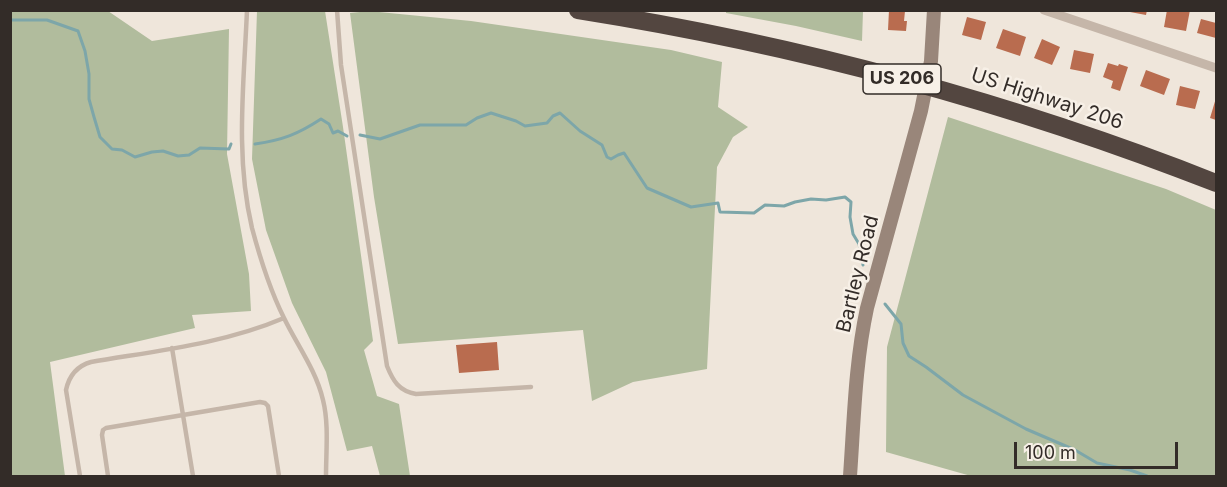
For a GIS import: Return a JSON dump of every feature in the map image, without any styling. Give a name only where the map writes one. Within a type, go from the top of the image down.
[{"type":"highway","name":"US Highway 206","points":[[578,10],[761,44],[927,85],[1053,123],[1216,183]]},
{"type":"street","name":"Bartley Road","points":[[850,477],[855,385],[863,327],[927,85],[934,10]]},
{"type":"street","points":[[1044,10],[1216,68]]},
{"type":"lane","points":[[247,10],[242,135],[244,179],[252,226],[264,266],[284,318],[320,391],[326,423],[327,477]]},
{"type":"lane","points":[[337,10],[341,65],[387,366],[392,378],[405,391],[416,394],[531,387]]},
{"type":"lane","points":[[80,477],[66,396],[67,384],[71,375],[80,367],[91,362],[218,338],[265,326],[284,318]]},
{"type":"lane","points":[[172,348],[192,477]]},
{"type":"lane","points":[[108,477],[102,438],[105,429],[260,402],[265,403],[268,409],[279,477]]},
{"type":"green space","points":[[726,10],[863,11],[862,41],[726,13]]},
{"type":"green space","points":[[10,11],[108,11],[152,41],[229,29],[227,154],[249,274],[251,311],[192,315],[195,328],[50,362],[65,476],[11,476]]},
{"type":"green space","points":[[257,11],[325,11],[373,341],[364,350],[377,396],[399,404],[410,476],[380,476],[372,446],[347,451],[326,372],[292,303],[266,230],[252,159]]},
{"type":"green space","points":[[369,11],[471,21],[671,50],[722,62],[718,107],[748,127],[733,137],[717,167],[707,369],[633,382],[592,401],[583,330],[398,344],[374,197],[350,13]]},
{"type":"green space","points":[[948,117],[1166,189],[1216,210],[1216,476],[971,476],[886,452],[887,347]]},
{"type":"building","points":[[889,10],[905,11],[906,31],[888,30]]},
{"type":"building","points":[[1130,10],[1147,10],[1146,15],[1130,12]]},
{"type":"building","points":[[1167,10],[1190,10],[1186,31],[1164,27]]},
{"type":"building","points":[[967,17],[986,22],[981,40],[962,35]]},
{"type":"building","points":[[1201,19],[1216,23],[1216,38],[1197,33]]},
{"type":"building","points":[[1003,29],[1026,37],[1020,56],[996,48]]},
{"type":"building","points":[[1042,39],[1060,47],[1052,65],[1034,58]]},
{"type":"building","points":[[1074,50],[1094,54],[1090,73],[1070,69]]},
{"type":"building","points":[[1108,63],[1128,67],[1120,91],[1111,88],[1113,81],[1103,77]]},
{"type":"building","points":[[1146,70],[1170,79],[1164,95],[1140,86]]},
{"type":"building","points":[[1180,86],[1200,91],[1195,109],[1176,105]]},
{"type":"building","points":[[1216,98],[1216,120],[1210,118]]},
{"type":"building","points":[[497,342],[499,370],[459,373],[456,345]]},
{"type":"waterway","points":[[10,20],[47,20],[78,31],[85,51],[89,74],[89,99],[94,117],[100,137],[112,149],[122,150],[135,157],[163,151],[178,156],[189,155],[200,148],[229,149],[231,144]]},
{"type":"waterway","points":[[360,135],[380,139],[420,125],[466,125],[491,113],[525,126],[547,123],[553,116],[560,113],[580,131],[602,145],[607,157],[611,159],[624,153],[647,188],[691,207],[718,203],[720,212],[754,213],[765,205],[784,206],[811,199],[826,200],[845,197],[851,202],[850,217],[853,234],[859,244],[863,265]]},
{"type":"waterway","points":[[255,144],[290,136],[321,119],[329,124],[333,133],[338,131],[347,136]]},
{"type":"waterway","points":[[885,304],[901,324],[903,343],[909,356],[963,395],[1026,429],[1075,450],[1097,463],[1147,476]]}]
